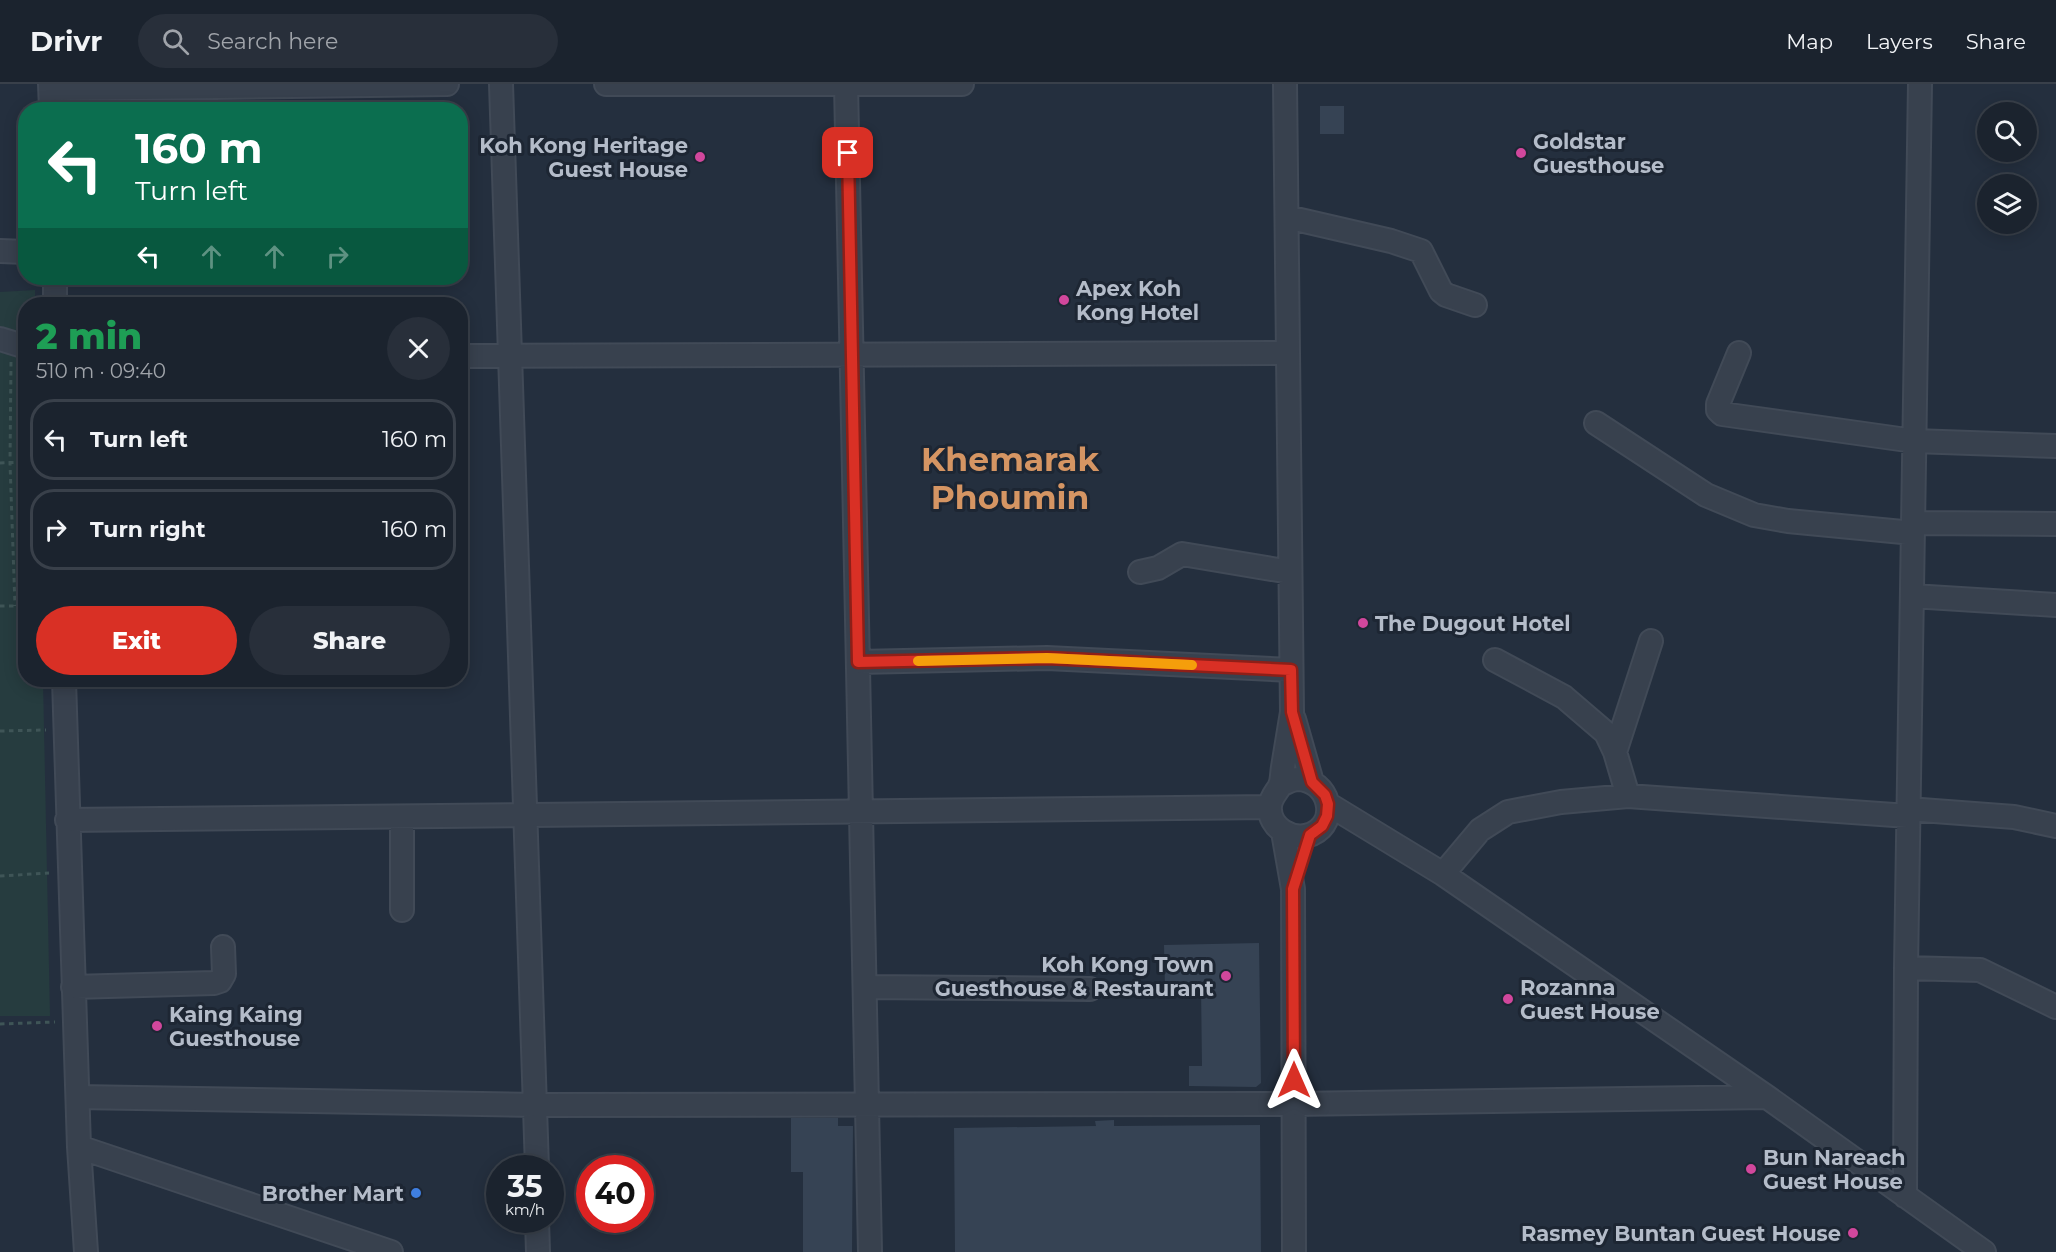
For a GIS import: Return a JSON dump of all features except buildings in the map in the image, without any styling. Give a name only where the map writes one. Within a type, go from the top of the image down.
[{"type":"street","points":[[51,94],[447,84]]},
{"type":"street","points":[[501,84],[537,1155]]},
{"type":"street","points":[[606,84],[962,84]]},
{"type":"street","points":[[1285,84],[1292,712],[1280,785],[1273,795],[1270,807],[1271,817],[1283,832],[1296,837],[1316,830],[1361,823]]},
{"type":"street","points":[[1905,1196],[1908,812],[1920,84]]},
{"type":"street","points":[[846,85],[870,1252]]},
{"type":"street","points":[[1287,218],[1392,241],[1421,251],[1442,291],[1446,295],[1475,305]]},
{"type":"street","points":[[0,251],[18,252]]},
{"type":"street","points":[[468,356],[1288,353]]},
{"type":"street","points":[[1739,353],[1718,404],[1718,410],[1722,414],[1914,441],[2056,446]]},
{"type":"street","points":[[1596,423],[1706,495],[1754,515],[1788,521],[1913,528],[2056,524]]},
{"type":"street","points":[[1140,572],[1158,568],[1182,554],[1290,572]]},
{"type":"street","points":[[1912,596],[2056,605]]},
{"type":"street","points":[[1615,752],[1651,641]]},
{"type":"street","points":[[858,662],[1047,658],[1291,670]]},
{"type":"street","points":[[1495,660],[1564,697],[1606,733],[1615,752],[1628,796]]},
{"type":"street","points":[[64,687],[79,1147],[86,1252]]},
{"type":"street","points":[[1292,712],[1312,782],[1325,795],[1328,804],[1327,816],[1316,830],[1293,889]]},
{"type":"street","points":[[1280,785],[1296,779],[1312,782]]},
{"type":"street","points":[[1443,874],[1480,830],[1508,812],[1561,802],[1628,796],[2014,817],[2056,826]]},
{"type":"street","points":[[1328,804],[1443,874],[1767,1097],[1984,1252]]},
{"type":"street","points":[[67,820],[1270,807]]},
{"type":"street","points":[[402,817],[402,909]]},
{"type":"street","points":[[1283,832],[1293,889],[1294,1252]]},
{"type":"street","points":[[73,987],[214,983],[220,981],[224,974],[224,947]]},
{"type":"street","points":[[1906,968],[1980,970],[2056,1007]]},
{"type":"street","points":[[865,987],[1090,989]]},
{"type":"street","points":[[78,1097],[536,1106],[868,1103],[1294,1104],[1767,1097]]},
{"type":"street","points":[[79,1147],[391,1252]]},
{"type":"street","points":[[537,1233],[538,1252]]},
{"type":"path","points":[[0,606],[15,606],[10,463],[12,343]]},
{"type":"path","points":[[0,463],[18,462]]},
{"type":"path","points":[[0,731],[50,729]]},
{"type":"path","points":[[0,876],[54,873]]},
{"type":"path","points":[[0,1024],[56,1022]]},
{"type":"green space","points":[[35,290],[35,297],[18,297],[18,687],[43,687],[50,1016],[0,1016],[0,292]]},
{"type":"slow traffic","points":[[918,661],[1047,658],[1192,665]]},
{"type":"place","name":"Goldstar Guesthouse","points":[[1521,153]]},
{"type":"place","name":"Koh Kong Heritage Guest House","points":[[700,157]]},
{"type":"place","name":"Apex Koh Kong Hotel","points":[[1064,300]]},
{"type":"place","name":"The Dugout Hotel","points":[[1363,623]]},
{"type":"place","name":"Koh Kong Town Guesthouse & Restaurant","points":[[1226,976]]},
{"type":"place","name":"Rozanna Guest House","points":[[1508,999]]},
{"type":"place","name":"Kaing Kaing Guesthouse","points":[[157,1026]]},
{"type":"place","name":"Bun Nareach Guest House","points":[[1751,1169]]},
{"type":"place","name":"Brother Mart","points":[[416,1193]]},
{"type":"place","name":"Rasmey Buntan Guest House","points":[[1853,1233]]},
{"type":"district","name":"Khemarak Phoumin","points":[[1010,478]]},
{"type":"route","points":[[848,153],[858,662],[1047,658],[1291,670],[1292,712],[1312,782],[1320,787],[1328,804],[1327,816],[1322,826],[1310,835],[1293,889],[1294,1080]]}]
